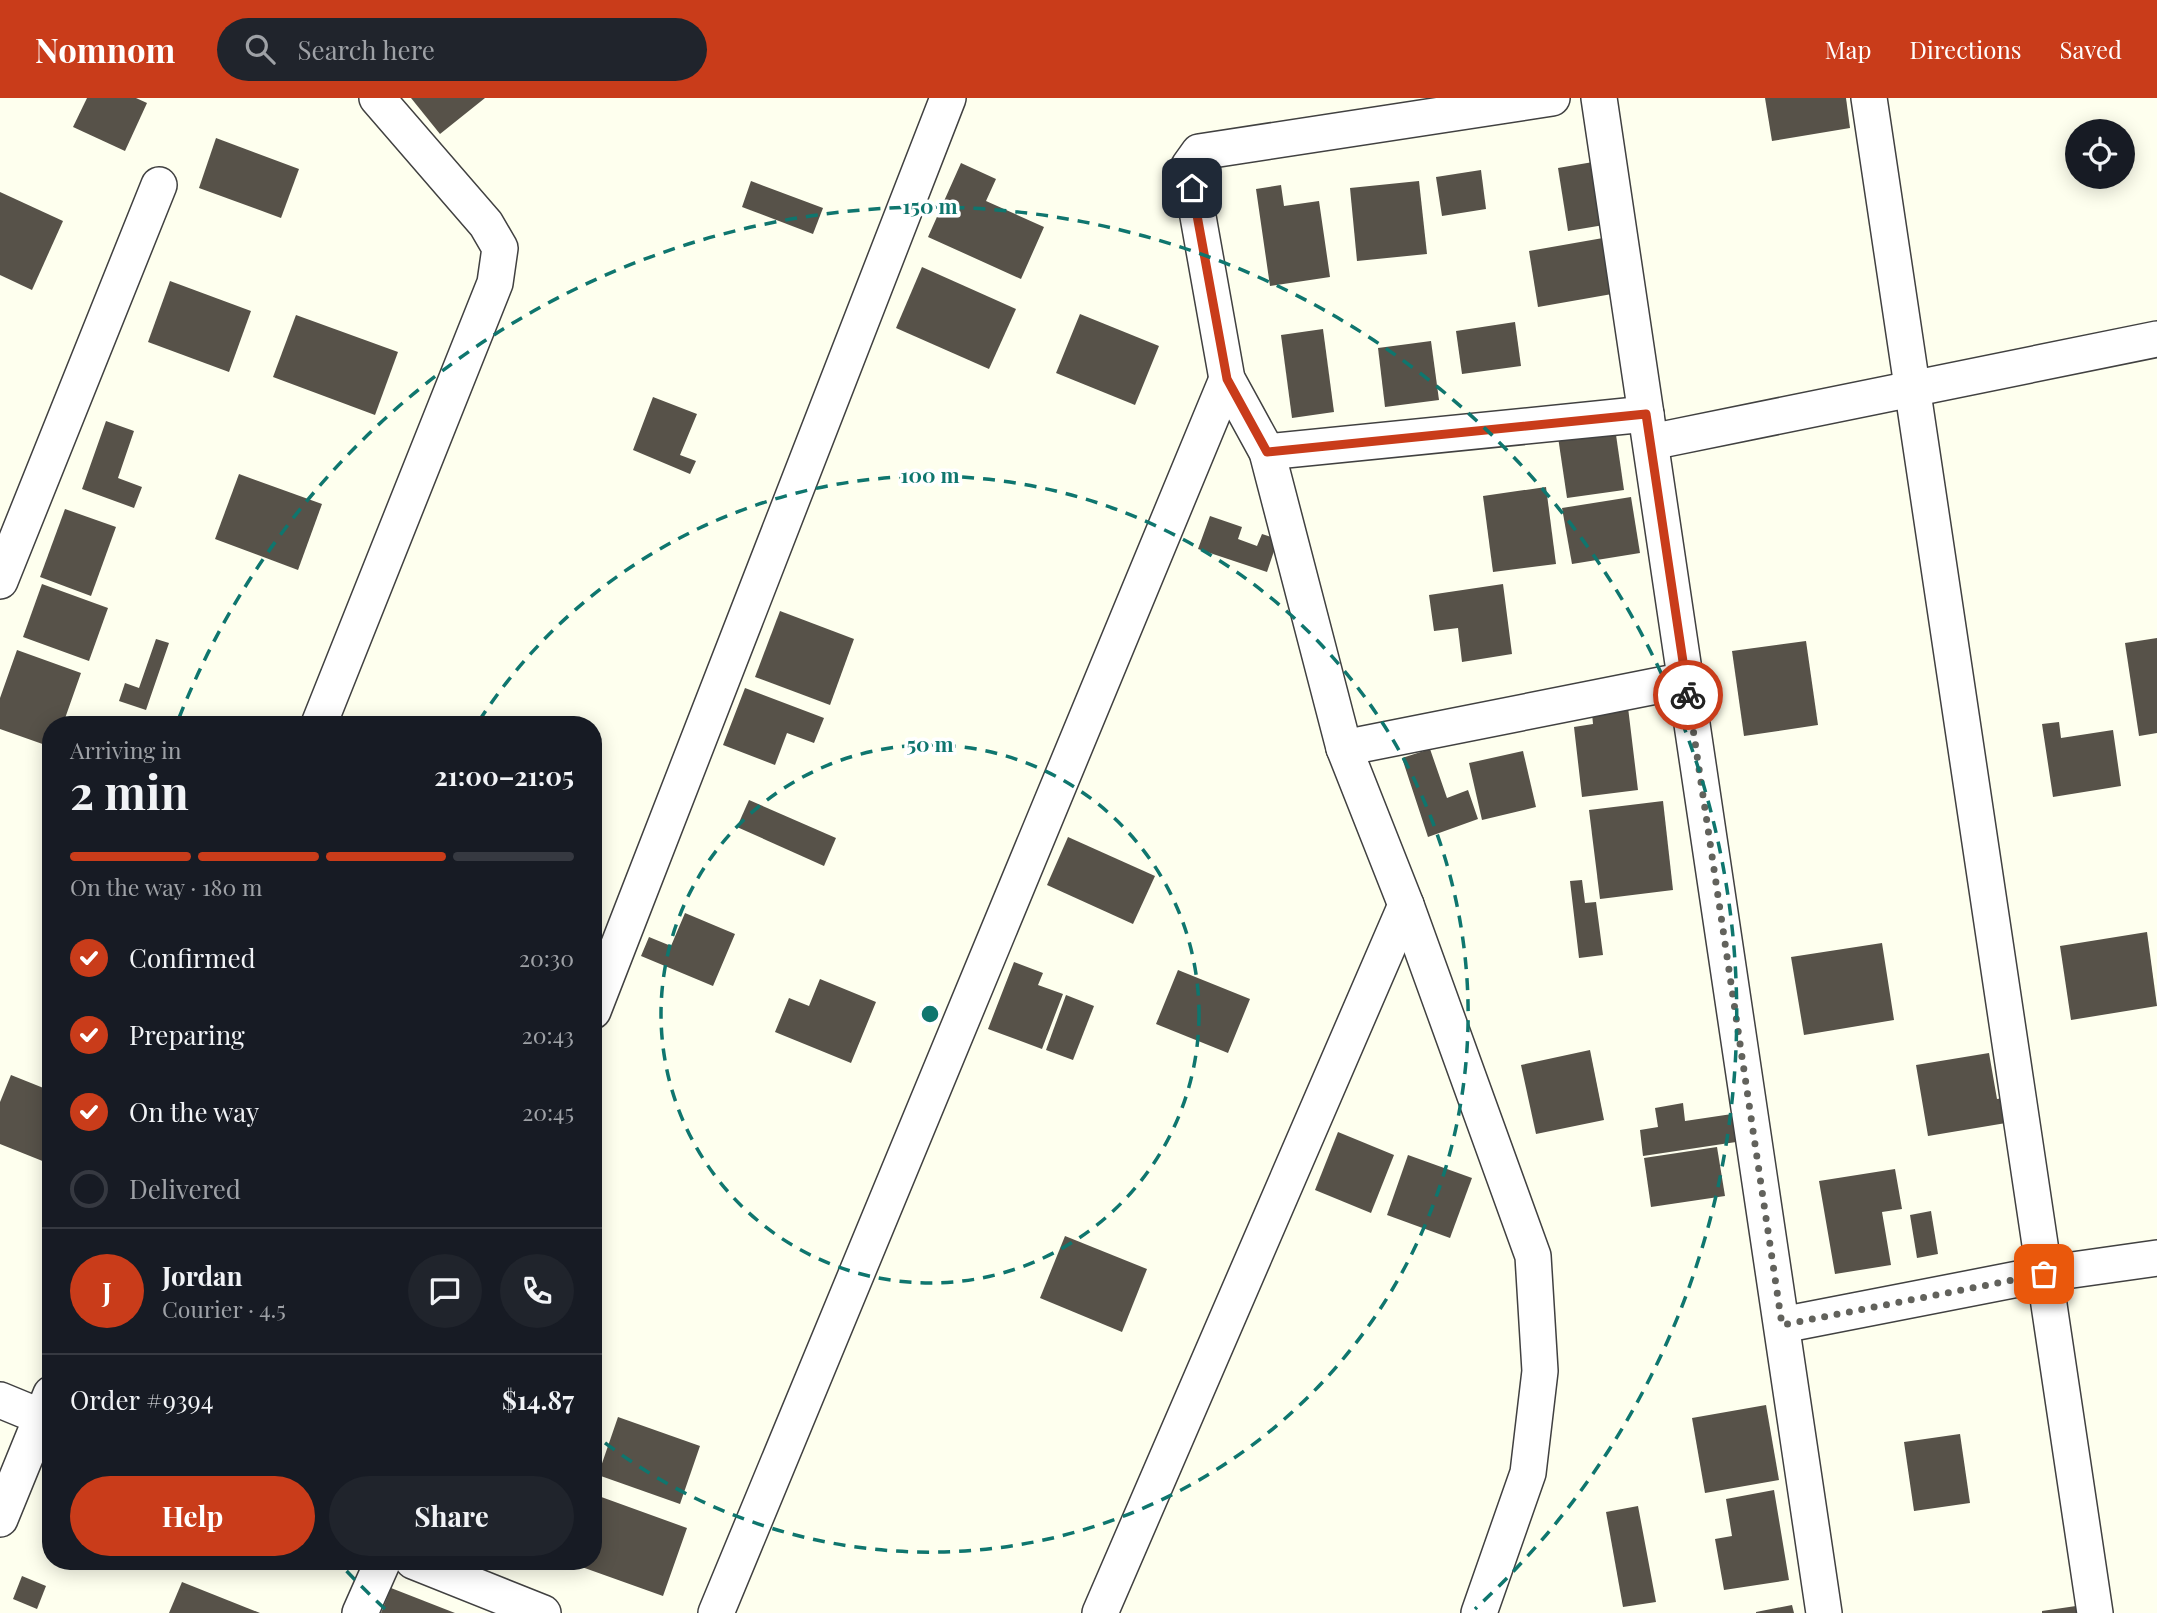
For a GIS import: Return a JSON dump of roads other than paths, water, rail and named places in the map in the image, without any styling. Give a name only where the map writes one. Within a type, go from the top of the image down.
[{"type":"street","points":[[322,716],[495,283],[500,248],[486,224],[377,98]]},
{"type":"street","points":[[602,988],[948,98]]},
{"type":"street","points":[[1479,1613],[1528,1473],[1540,1371],[1533,1256],[1406,905],[1344,748],[1267,452],[1227,379],[1189,166],[1199,152],[1552,98]]},
{"type":"street","points":[[1599,98],[1824,1613]]},
{"type":"street","points":[[1869,98],[2095,1613]]},
{"type":"street","points":[[0,581],[159,185]]},
{"type":"street","points":[[1267,452],[1648,428],[1911,388],[2157,339]]},
{"type":"street","points":[[716,1613],[1227,379]]},
{"type":"street","points":[[1344,748],[1686,680]]},
{"type":"street","points":[[1100,1613],[1406,905]]},
{"type":"street","points":[[1782,1325],[2044,1274],[2157,1258]]},
{"type":"street","points":[[0,1400],[42,1410]]},
{"type":"street","points":[[0,1519],[42,1424]]},
{"type":"street","points":[[360,1613],[379,1570]]},
{"type":"street","points":[[436,1570],[543,1613]]}]
